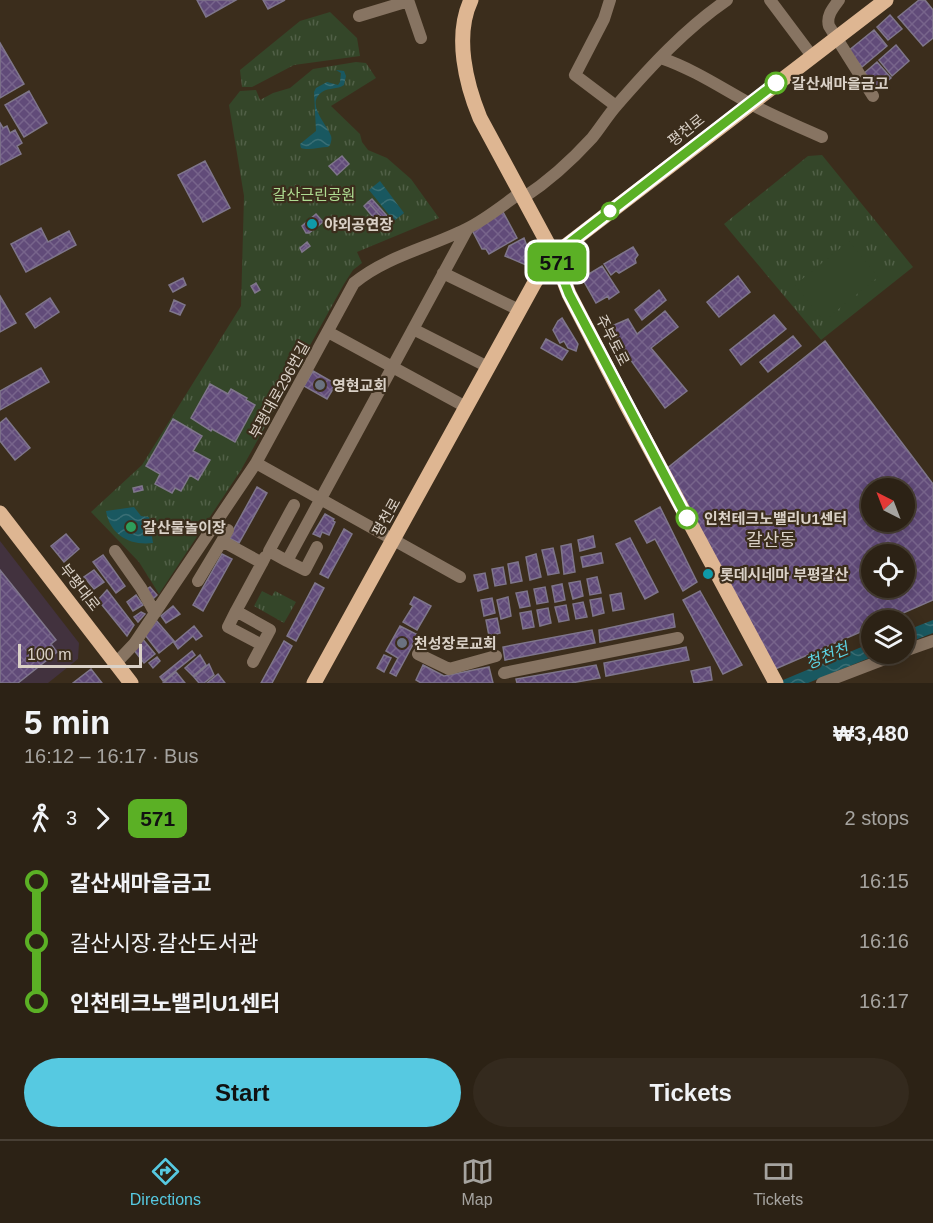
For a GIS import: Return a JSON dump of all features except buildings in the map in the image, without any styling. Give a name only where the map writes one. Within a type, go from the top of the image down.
[{"type":"main road","name":"주부토로","points":[[471,0],[465,22],[466,73],[470,95],[480,118],[554,255],[569,294],[775,681]]},
{"type":"main road","name":"평천로","points":[[314,683],[519,310],[554,255],[886,0]]},
{"type":"main road","name":"부평대로","points":[[0,513],[131,683]]},
{"type":"street","points":[[610,0],[604,19],[575,75],[616,106]]},
{"type":"street","name":"부평대로296번길","points":[[116,663],[134,644],[256,463],[354,283],[387,261],[468,228],[546,183],[594,136],[616,106],[661,58],[704,16],[726,0]]},
{"type":"street","points":[[770,0],[812,56]]},
{"type":"street","points":[[839,0],[828,20],[836,38],[873,96]]},
{"type":"street","points":[[359,15],[409,2],[421,39]]},
{"type":"street","points":[[661,58],[678,64],[750,103],[822,137]]},
{"type":"street","name":"부평대로296번길","points":[[287,561],[468,228]]},
{"type":"street","points":[[443,273],[519,310]]},
{"type":"street","points":[[413,329],[488,367]]},
{"type":"street","points":[[328,332],[466,406]]},
{"type":"street","points":[[256,463],[460,577]]},
{"type":"street","points":[[262,645],[228,627],[294,505]]},
{"type":"street","points":[[198,581],[228,530]]},
{"type":"street","points":[[222,541],[262,563]]},
{"type":"street","points":[[269,551],[305,570],[317,546]]},
{"type":"street","points":[[115,551],[141,588],[154,613]]},
{"type":"street","points":[[236,611],[270,630],[253,662]]},
{"type":"street","points":[[504,673],[678,638]]},
{"type":"street","points":[[915,647],[933,641]]},
{"type":"street","points":[[418,654],[448,669],[496,656]]},
{"type":"street","points":[[822,683],[872,664]]},
{"type":"shaded area","points":[[0,541],[79,643],[78,659],[48,683],[0,683]]},
{"type":"green space","points":[[330,12],[357,38],[360,56],[294,65],[252,87],[242,87],[240,70],[300,21]]},
{"type":"green space","name":"갈산근린공원","points":[[356,62],[366,63],[376,78],[331,106],[360,134],[368,150],[387,158],[411,179],[439,218],[357,252],[362,263],[353,270],[344,284],[241,470],[159,594],[139,562],[91,512],[142,465],[241,306],[244,196],[229,105],[240,91],[256,90],[260,100],[290,88],[313,69]]},
{"type":"green space","points":[[822,155],[913,267],[821,340],[724,224],[808,156]]},
{"type":"green space","points":[[849,241],[878,277],[824,321],[795,285]]},
{"type":"green space","points":[[262,591],[272,596],[275,591],[296,602],[284,623],[254,606]]},
{"type":"water","points":[[336,70],[344,71],[346,76],[344,85],[322,92],[316,102],[316,108],[331,136],[330,145],[311,149],[301,148],[300,144],[316,131],[314,92],[316,88],[327,82],[338,85],[341,73]]},
{"type":"water","points":[[380,181],[404,213],[394,221],[369,190]]},
{"type":"water","name":"갈산물놀이장","points":[[134,507],[141,516],[149,517],[153,543],[129,541],[112,527],[106,511]]},
{"type":"water","points":[[933,620],[933,633],[915,640],[915,627]]},
{"type":"water","name":"청천천","points":[[861,647],[861,661],[808,683],[776,683]]},
{"type":"bus line","name":"571","points":[[687,518],[569,294],[554,255],[776,83]]},
{"type":"place","name":"갈산새마을금고","points":[[776,83]]},
{"type":"place","name":"야외공연장","points":[[312,224]]},
{"type":"place","name":"영현교회","points":[[320,385]]},
{"type":"place","name":"인천테크노밸리U1센터","points":[[687,518]]},
{"type":"place","name":"갈산물놀이장","points":[[131,527]]},
{"type":"place","name":"롯데시네마 부평갈산","points":[[708,574]]},
{"type":"place","name":"천성장로교회","points":[[402,643]]},
{"type":"district","name":"갈산동","points":[[771,540]]}]
